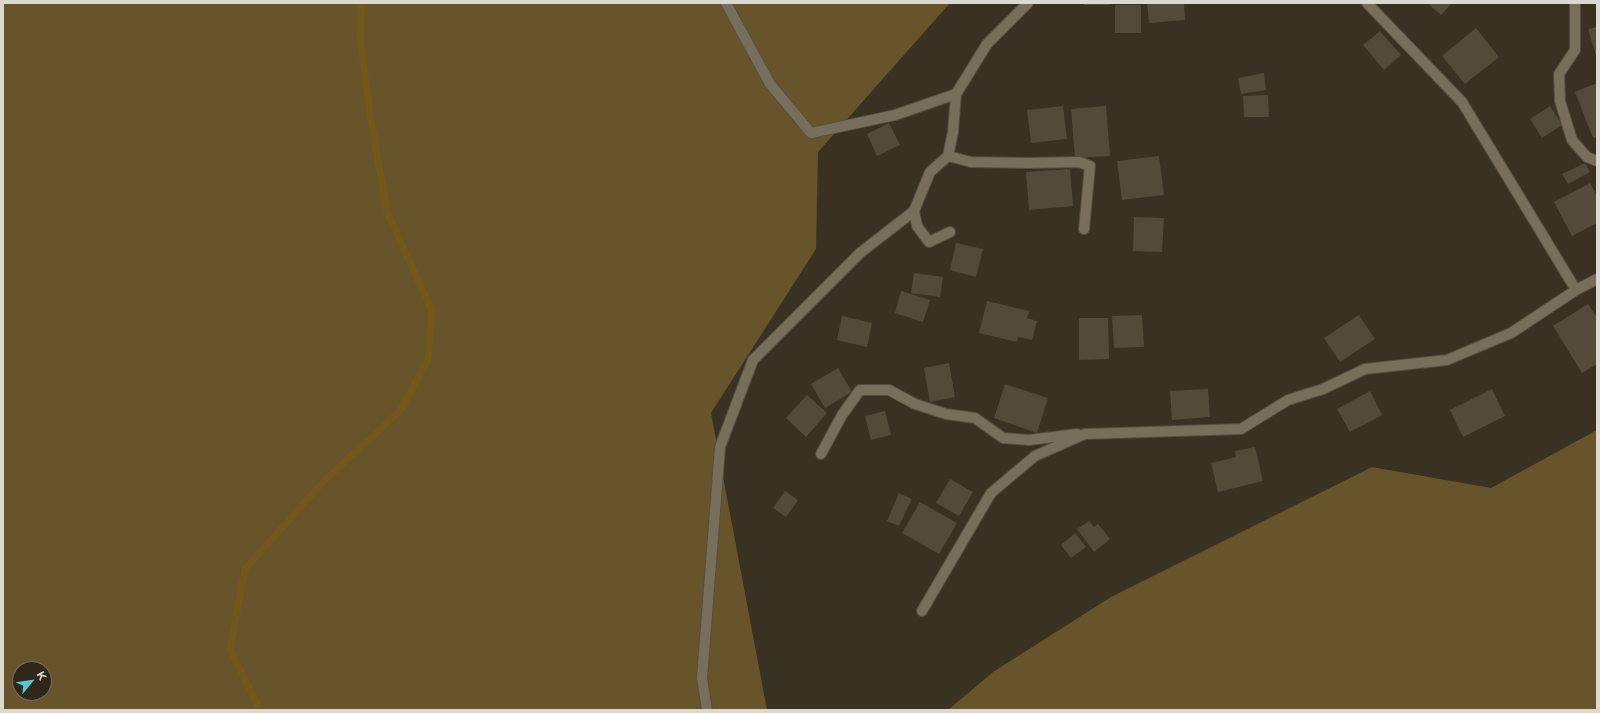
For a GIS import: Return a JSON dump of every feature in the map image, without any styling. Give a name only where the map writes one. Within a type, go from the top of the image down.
[{"type":"street","points":[[726,3],[770,84],[811,133],[895,116],[956,94]]},
{"type":"street","points":[[707,710],[702,678],[720,447],[753,360],[860,253],[914,211],[930,172],[948,156],[953,132],[956,94],[987,44],[1028,3]]},
{"type":"street","points":[[1367,3],[1462,102],[1576,290]]},
{"type":"street","points":[[1575,3],[1575,50],[1559,74],[1560,101],[1572,140],[1587,157],[1597,161]]},
{"type":"street","points":[[948,156],[971,162],[1079,162],[1090,166],[1084,229]]},
{"type":"street","points":[[914,211],[917,226],[929,242],[950,232]]},
{"type":"street","points":[[821,454],[842,415],[860,390],[889,390],[915,404],[946,414],[975,418],[1004,438],[1029,440],[1055,436],[1085,434],[1240,429],[1288,400],[1323,389],[1365,369],[1446,360],[1511,333],[1576,290],[1597,279]]},
{"type":"street","points":[[922,611],[991,493],[1035,456],[1085,434]]},
{"type":"shaded area","points":[[3,3],[950,3],[818,152],[816,249],[711,413],[767,710],[3,710]]},
{"type":"shaded area","points":[[1597,430],[1597,710],[948,710],[993,672],[1111,597],[1372,467],[1491,488]]},
{"type":"building","points":[[1084,3],[1109,3],[1109,5],[1084,5]]},
{"type":"building","points":[[1147,3],[1184,3],[1185,20],[1149,23]]},
{"type":"building","points":[[1427,3],[1452,3],[1441,15]]},
{"type":"building","points":[[1115,5],[1141,5],[1141,33],[1115,33]]},
{"type":"building","points":[[1597,27],[1597,59],[1588,29]]},
{"type":"building","points":[[1476,28],[1499,57],[1465,84],[1442,56]]},
{"type":"building","points":[[1380,31],[1401,55],[1384,70],[1363,45]]},
{"type":"building","points":[[1264,73],[1266,90],[1241,94],[1238,78]]},
{"type":"building","points":[[1597,83],[1597,137],[1593,138],[1575,92]]},
{"type":"building","points":[[1268,95],[1269,117],[1244,117],[1243,96]]},
{"type":"building","points":[[1063,106],[1067,139],[1031,143],[1027,110]]},
{"type":"building","points":[[1106,106],[1110,156],[1075,158],[1071,109]]},
{"type":"building","points":[[1550,106],[1562,125],[1542,138],[1530,119]]},
{"type":"building","points":[[889,123],[900,145],[877,156],[867,134]]},
{"type":"building","points":[[1159,156],[1164,195],[1122,200],[1117,161]]},
{"type":"building","points":[[1585,163],[1590,172],[1568,184],[1562,174]]},
{"type":"building","points":[[1070,169],[1073,206],[1029,210],[1026,172]]},
{"type":"building","points":[[1590,183],[1597,196],[1597,223],[1572,236],[1554,202]]},
{"type":"building","points":[[1134,217],[1164,218],[1162,252],[1133,251]]},
{"type":"building","points":[[956,243],[983,249],[976,277],[950,270]]},
{"type":"building","points":[[914,273],[943,277],[940,297],[911,293]]},
{"type":"building","points":[[901,291],[930,300],[923,322],[895,313]]},
{"type":"building","points":[[987,301],[1029,311],[1027,318],[1037,321],[1032,340],[1018,337],[1017,342],[979,333]]},
{"type":"building","points":[[1588,304],[1597,318],[1597,364],[1582,373],[1553,326]]},
{"type":"building","points":[[1142,315],[1144,347],[1114,348],[1112,316]]},
{"type":"building","points":[[1359,315],[1375,339],[1340,362],[1324,338]]},
{"type":"building","points":[[842,316],[872,323],[867,347],[837,340]]},
{"type":"building","points":[[1079,318],[1108,318],[1109,359],[1079,360]]},
{"type":"building","points":[[949,363],[955,397],[930,402],[924,368]]},
{"type":"building","points":[[838,368],[852,392],[825,408],[811,384]]},
{"type":"building","points":[[1005,384],[1048,398],[1037,433],[994,418]]},
{"type":"building","points":[[1208,389],[1210,417],[1172,420],[1170,391]]},
{"type":"building","points":[[1492,389],[1505,416],[1463,437],[1450,410]]},
{"type":"building","points":[[1370,391],[1382,415],[1350,432],[1337,409]]},
{"type":"building","points":[[807,395],[827,413],[806,437],[786,418]]},
{"type":"building","points":[[885,411],[891,435],[871,440],[865,416]]},
{"type":"building","points":[[1255,447],[1263,481],[1218,492],[1211,463],[1236,457],[1235,451]]},
{"type":"building","points":[[950,479],[973,492],[959,516],[936,503]]},
{"type":"building","points":[[785,491],[798,500],[786,517],[773,508]]},
{"type":"building","points":[[899,493],[912,499],[899,526],[887,521]]},
{"type":"building","points":[[920,502],[957,523],[939,554],[902,533]]},
{"type":"building","points":[[1089,521],[1094,527],[1098,524],[1110,539],[1094,552],[1077,529]]},
{"type":"building","points":[[1075,533],[1086,547],[1071,558],[1061,545]]},
{"type":"waterway","points":[[260,710],[230,649],[245,569],[324,481],[400,411],[428,360],[432,311],[387,212],[370,114],[360,37],[362,3]]}]
